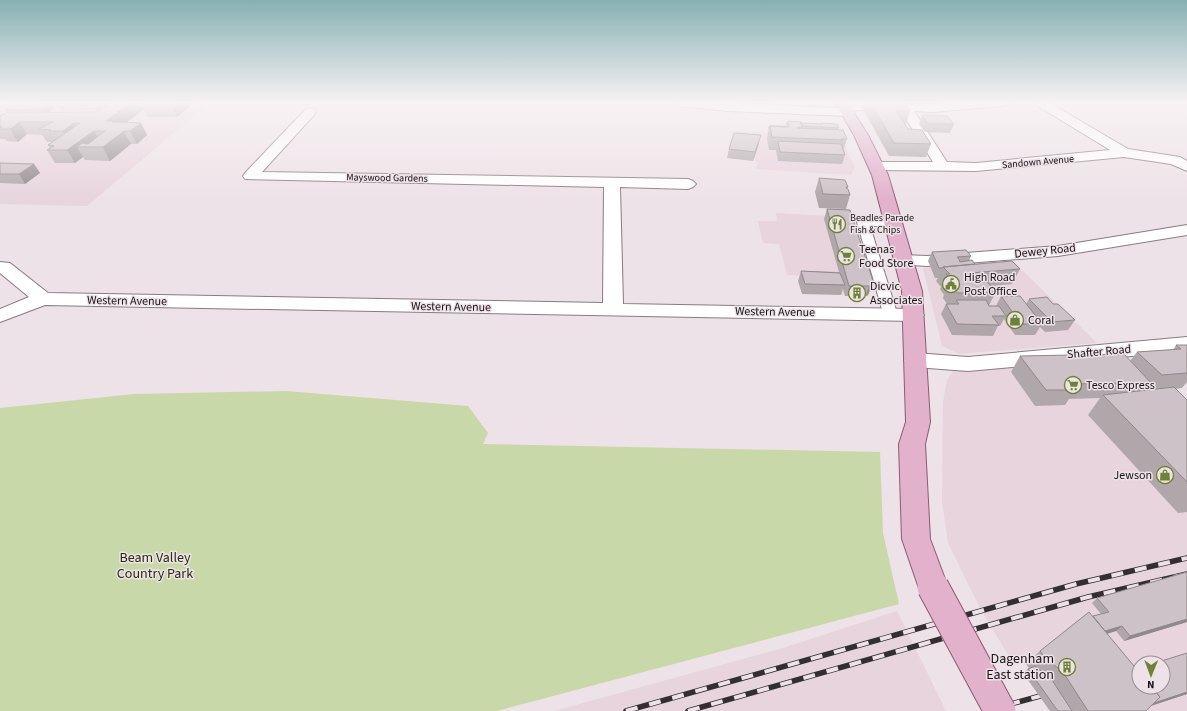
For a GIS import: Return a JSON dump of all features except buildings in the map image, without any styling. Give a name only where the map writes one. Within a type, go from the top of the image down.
[{"type":"main road","points":[[859,135],[880,175],[894,224],[902,260],[912,290],[918,422],[912,444],[916,539],[934,587],[1000,711]]},
{"type":"street","name":"Mayswood Gardens","points":[[288,135],[250,176],[688,184]]},
{"type":"street","points":[[923,135],[943,167]]},
{"type":"street","points":[[1094,135],[1124,154],[1175,160],[1187,167]]},
{"type":"street","name":"Sandown Avenue","points":[[876,166],[976,167],[1124,154]]},
{"type":"street","points":[[612,183],[613,310]]},
{"type":"street","points":[[890,313],[863,222],[894,224]]},
{"type":"street","name":"Dewey Road","points":[[902,260],[927,261],[1058,251],[1187,230]]},
{"type":"street","points":[[0,267],[4,267],[43,299],[0,316]]},
{"type":"street","name":"Western Avenue","points":[[43,299],[613,310],[890,313],[914,315]]},
{"type":"street","name":"Shafter Road","points":[[915,360],[968,364],[1187,344]]},
{"type":"shaded area","points":[[0,135],[171,135],[87,206],[0,204]]},
{"type":"shaded area","points":[[731,135],[836,135],[841,138],[855,167],[851,175],[756,169],[758,161],[727,158],[733,142]]},
{"type":"shaded area","points":[[776,213],[847,217],[868,295],[862,297],[841,295],[835,277],[787,275],[779,244],[763,243],[758,221],[777,221]]},
{"type":"shaded area","points":[[1013,261],[1097,343],[959,354],[942,346],[923,268],[930,267],[928,263],[973,264]]},
{"type":"shaded area","points":[[1109,356],[1187,435],[1187,711],[1050,711],[1023,673],[1030,670],[1026,664],[1010,657],[1007,653],[980,608],[948,543],[942,501],[943,402],[947,380],[953,371]]},
{"type":"shaded area","points":[[897,611],[946,711],[554,711],[783,648]]},
{"type":"green space","name":"Beam Valley Country Park","points":[[286,391],[468,406],[488,433],[483,444],[880,452],[883,533],[899,604],[497,711],[0,711],[0,408],[134,394]]},
{"type":"railway","points":[[626,711],[1076,584],[1187,558]]},
{"type":"railway","points":[[688,711],[1088,597],[1187,574]]},
{"type":"railway","points":[[985,711],[1051,693]]},
{"type":"place","name":"Beadles Parade Fish & Chips","points":[[837,224]]},
{"type":"place","name":"Teenas Food Store","points":[[846,256]]},
{"type":"place","name":"High Road Post Office","points":[[951,284]]},
{"type":"place","name":"Dicvic Associates","points":[[857,293]]},
{"type":"place","name":"Coral","points":[[1015,320]]},
{"type":"place","name":"Tesco Express","points":[[1073,385]]},
{"type":"place","name":"Jewson","points":[[1165,475]]},
{"type":"place","name":"Dagenham East station","points":[[1067,667]]}]
